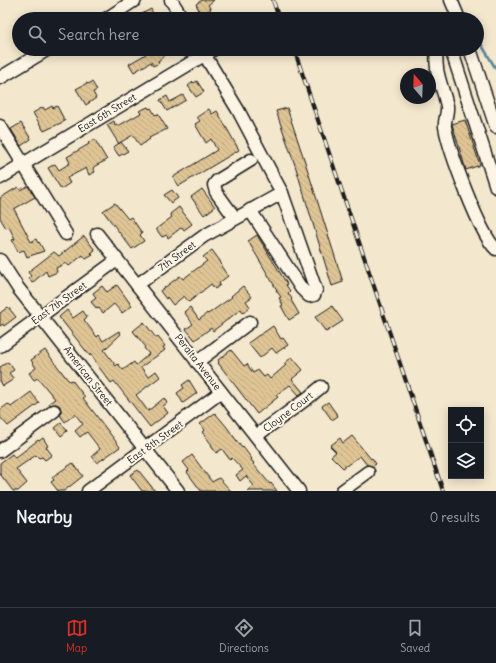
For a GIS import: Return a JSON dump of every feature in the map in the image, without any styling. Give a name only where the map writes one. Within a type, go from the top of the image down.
[{"type":"street","points":[[117,12],[135,0]]},
{"type":"street","points":[[171,0],[179,12]]},
{"type":"street","points":[[451,0],[455,12]]},
{"type":"street","points":[[0,78],[36,56]]},
{"type":"street","name":"East 6th Street","points":[[0,178],[198,56]]},
{"type":"street","points":[[209,56],[282,193],[316,290],[314,295],[308,296],[301,288],[250,210]]},
{"type":"street","points":[[437,56],[436,65],[447,108],[444,123],[451,149],[474,209],[483,228],[496,249]]},
{"type":"street","points":[[453,56],[496,188]]},
{"type":"street","points":[[472,56],[496,127]]},
{"type":"street","points":[[0,126],[66,234]]},
{"type":"street","points":[[235,218],[216,192],[214,184],[251,160]]},
{"type":"street","name":"7th Street","points":[[137,285],[218,228],[282,193]]},
{"type":"street","name":"Peralta Avenue","points":[[97,234],[299,491]]},
{"type":"street","name":"American Street","points":[[0,260],[18,288],[178,491]]},
{"type":"street","name":"East 7th Street","points":[[0,346],[117,260]]},
{"type":"street","points":[[197,362],[250,322]]},
{"type":"street","name":"Cloyne Court","points":[[256,436],[310,397],[321,387]]},
{"type":"street","name":"East 8th Street","points":[[88,491],[221,392]]},
{"type":"street","points":[[0,451],[54,411]]},
{"type":"street","points":[[342,491],[368,472]]},
{"type":"building","points":[[202,0],[214,0],[208,5],[211,9],[206,12],[200,12],[196,4]]},
{"type":"building","points":[[151,9],[152,12],[146,12]]},
{"type":"building","points":[[143,56],[164,56],[158,61],[159,63],[153,66],[151,62],[134,72],[129,64]]},
{"type":"building","points":[[197,81],[204,92],[196,97],[188,86]]},
{"type":"building","points":[[92,82],[97,90],[93,92],[96,98],[86,105],[76,89]]},
{"type":"building","points":[[183,95],[186,100],[167,111],[160,100],[167,96],[170,102]]},
{"type":"building","points":[[52,106],[53,108],[57,106],[65,121],[44,131],[33,113],[43,107],[45,110]]},
{"type":"building","points":[[148,107],[149,109],[151,108],[155,115],[158,114],[167,129],[149,138],[150,139],[140,146],[133,135],[121,142],[128,151],[119,156],[113,147],[119,143],[107,125],[114,121],[115,125],[117,124],[118,126],[141,113],[139,111]]},
{"type":"building","points":[[287,108],[343,282],[332,286],[295,165],[276,111]]},
{"type":"building","points":[[209,109],[212,114],[217,111],[239,150],[179,186],[173,177],[217,150],[211,139],[206,143],[195,124],[200,121],[197,117]]},
{"type":"building","points":[[465,120],[480,165],[466,170],[452,124]]},
{"type":"building","points":[[21,123],[31,139],[21,146],[11,129]]},
{"type":"building","points":[[95,140],[107,160],[95,166],[93,168],[95,172],[89,175],[86,168],[67,178],[70,183],[61,189],[48,168],[55,164],[59,170],[70,163],[67,157]]},
{"type":"building","points":[[28,186],[35,197],[14,209],[31,242],[36,239],[44,251],[27,257],[24,250],[18,252],[12,240],[15,239],[9,227],[6,228],[0,218],[0,198],[18,187],[20,190]]},
{"type":"building","points":[[202,189],[215,207],[204,215],[191,197]]},
{"type":"building","points":[[172,190],[178,198],[171,203],[164,195]]},
{"type":"building","points":[[115,203],[128,219],[131,217],[142,233],[140,235],[144,241],[132,249],[103,211]]},
{"type":"building","points":[[179,207],[192,224],[184,230],[182,227],[168,238],[167,235],[162,237],[156,229],[172,217],[170,214]]},
{"type":"building","points":[[257,235],[287,284],[286,285],[290,291],[288,293],[299,314],[289,320],[281,306],[283,305],[279,298],[281,297],[248,241]]},
{"type":"building","points":[[84,236],[95,250],[91,253],[93,255],[86,259],[83,255],[69,266],[66,263],[56,268],[57,272],[48,276],[46,271],[32,283],[29,278],[31,276],[28,272],[54,252],[59,256]]},
{"type":"building","points":[[212,250],[228,276],[219,283],[220,285],[215,289],[211,284],[189,302],[184,296],[173,305],[160,291],[180,276],[183,279],[207,261],[203,257]]},
{"type":"building","points":[[117,285],[132,306],[122,313],[114,304],[103,313],[91,302],[96,298],[93,293],[102,286],[107,292]]},
{"type":"building","points":[[243,286],[252,297],[246,301],[250,307],[243,313],[241,309],[213,331],[211,328],[195,340],[186,329],[193,324],[184,312],[190,307],[199,320],[232,297],[231,296]]},
{"type":"building","points":[[332,306],[343,321],[326,332],[315,317]]},
{"type":"building","points":[[8,307],[16,317],[4,326],[3,324],[0,326],[0,313]]},
{"type":"building","points":[[67,310],[73,318],[83,311],[87,317],[84,320],[97,337],[99,335],[103,341],[119,331],[121,334],[104,350],[116,366],[118,364],[123,370],[134,362],[136,365],[149,354],[144,348],[145,346],[133,331],[144,322],[156,338],[158,337],[165,346],[163,347],[165,350],[141,367],[148,377],[156,371],[160,377],[136,395],[148,411],[164,398],[167,403],[163,406],[168,413],[150,427],[114,381],[111,383],[91,354],[90,356],[59,317]]},
{"type":"building","points":[[273,326],[281,339],[283,338],[288,345],[276,353],[272,348],[260,358],[248,343]]},
{"type":"building","points":[[45,350],[68,380],[72,380],[85,397],[83,398],[120,447],[97,463],[92,456],[100,449],[87,432],[80,437],[75,431],[83,424],[75,414],[65,422],[60,415],[60,406],[57,404],[50,405],[49,403],[55,399],[38,378],[34,380],[29,373],[36,368],[31,360]]},
{"type":"building","points":[[231,350],[244,366],[247,364],[253,373],[258,370],[264,377],[267,375],[270,379],[286,365],[284,364],[292,357],[303,370],[292,379],[303,392],[299,395],[290,385],[276,395],[278,397],[257,414],[218,363],[218,360]]},
{"type":"building","points":[[8,362],[14,370],[9,373],[14,379],[3,386],[0,381],[0,367]]},
{"type":"building","points":[[189,380],[197,393],[183,403],[177,393],[184,388],[182,385]]},
{"type":"building","points":[[31,392],[39,403],[8,426],[0,417],[0,410],[8,404],[11,407]]},
{"type":"building","points":[[328,402],[338,416],[332,420],[322,406]]},
{"type":"building","points":[[215,413],[252,459],[253,464],[277,491],[248,491],[254,486],[246,476],[240,481],[236,475],[243,470],[232,458],[230,460],[222,449],[216,453],[202,432],[205,430],[200,424]]},
{"type":"building","points":[[61,423],[67,431],[61,436],[55,428]]},
{"type":"building","points":[[352,436],[376,464],[373,466],[367,465],[360,456],[343,468],[331,456],[336,452],[330,446],[340,438],[343,443]]},
{"type":"building","points":[[43,438],[48,446],[46,447],[52,455],[45,460],[36,455],[16,469],[27,483],[18,491],[13,491],[0,474],[0,463],[12,454],[15,458],[38,440],[39,441]]},
{"type":"building","points":[[192,455],[212,482],[219,478],[231,491],[201,491],[187,472],[189,470],[183,462]]},
{"type":"building","points":[[73,463],[83,476],[64,491],[58,491],[51,482],[54,480],[52,477]]},
{"type":"building","points":[[138,470],[155,491],[142,491],[130,475]]},
{"type":"waterway","points":[[484,49],[496,69]]},
{"type":"railway","points":[[273,0],[277,12]]},
{"type":"railway","points":[[296,56],[443,491]]}]
